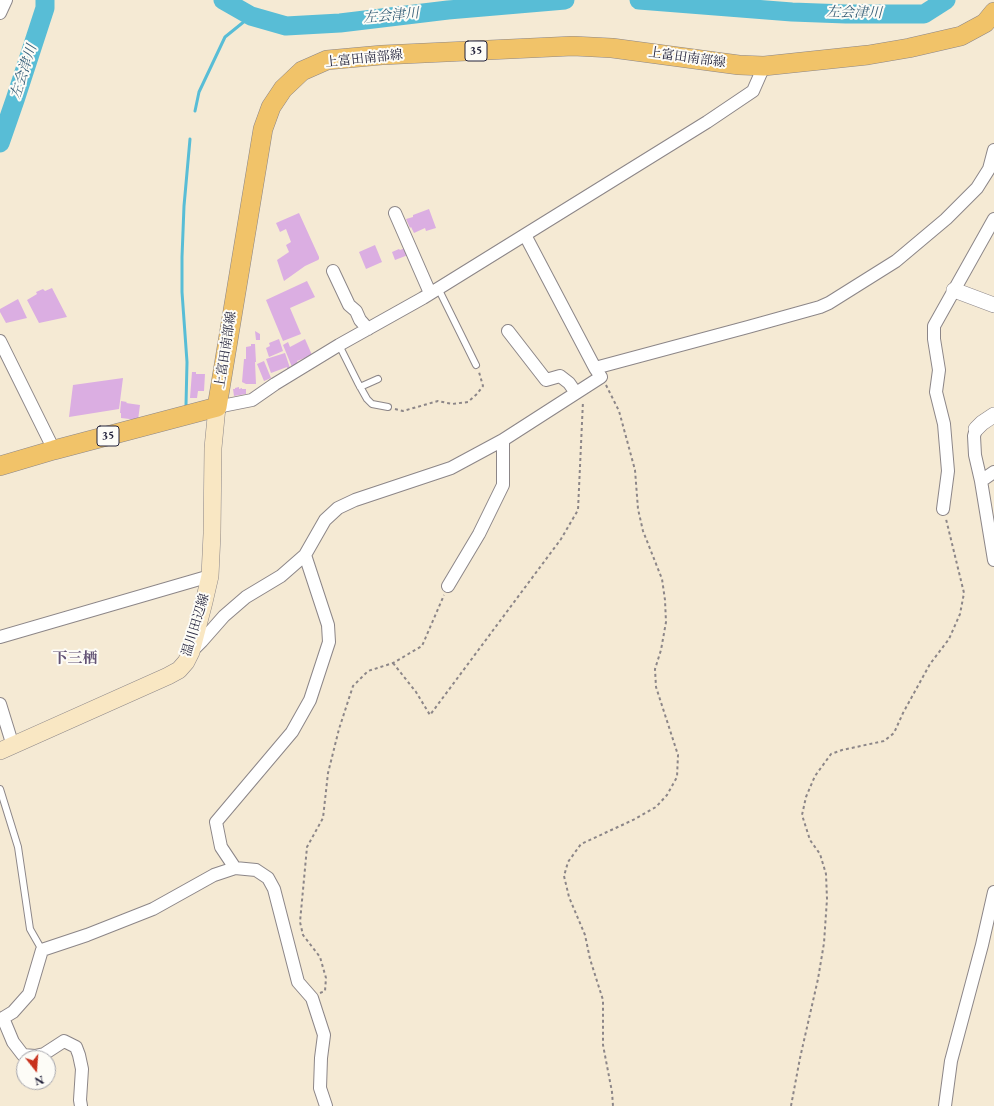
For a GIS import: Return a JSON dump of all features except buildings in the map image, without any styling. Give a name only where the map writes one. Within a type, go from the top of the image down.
[{"type":"main road","name":"上富田南部線","points":[[0,466],[54,450],[217,407],[263,129],[271,108],[283,89],[302,71],[327,60],[382,55],[573,46],[612,48],[739,65],[764,66],[868,55],[909,48],[961,36],[985,23],[994,12]]},
{"type":"main road","name":"温川田辺線","points":[[7,748],[168,676],[179,670],[186,662],[191,652],[210,576],[213,448],[217,407]]},
{"type":"street","points":[[0,13],[6,0]]},
{"type":"street","points":[[217,407],[252,400],[275,384],[525,235],[707,122],[753,90],[764,66]]},
{"type":"street","points":[[191,652],[224,616],[246,597],[281,576],[305,555],[325,520],[338,508],[354,500],[451,468],[503,440],[580,391],[598,372],[830,303],[896,261],[946,219],[977,188],[989,169],[994,154]]},
{"type":"street","points":[[395,213],[434,290]]},
{"type":"street","points":[[943,508],[948,471],[944,424],[936,392],[939,370],[934,339],[934,326],[994,219]]},
{"type":"street","points":[[525,235],[598,372]]},
{"type":"street","points":[[333,271],[349,305],[356,310],[360,320],[368,329]]},
{"type":"street","points":[[954,290],[994,305]]},
{"type":"street","points":[[508,331],[546,380],[560,376],[580,391]]},
{"type":"street","points":[[0,341],[54,450]]},
{"type":"street","points":[[994,415],[976,429],[974,436],[975,454],[991,526],[994,560]]},
{"type":"street","points":[[448,586],[479,534],[503,485],[503,440]]},
{"type":"street","points":[[981,481],[994,472]]},
{"type":"street","points":[[235,868],[221,847],[216,822],[292,732],[310,700],[329,642],[328,624],[305,555]]},
{"type":"street","points":[[0,637],[210,576]]},
{"type":"street","points":[[0,704],[7,748]]},
{"type":"street","points":[[81,1106],[82,1069],[76,1047],[64,1041],[44,1054],[35,1056],[23,1055],[13,1042],[2,1018],[13,1012],[29,994],[42,950],[87,935],[153,909],[214,875],[235,868],[256,870],[268,878],[274,889],[298,982],[312,998],[324,1035],[321,1058],[320,1088],[326,1106]]},
{"type":"street","points":[[945,1106],[951,1061],[982,945],[994,892]]},
{"type":"lane","points":[[434,290],[476,365]]},
{"type":"lane","points":[[339,345],[367,399],[372,404],[388,408]]},
{"type":"lane","points":[[360,387],[378,379]]},
{"type":"lane","points":[[0,789],[18,847],[30,929],[42,950]]},
{"type":"path","points":[[388,408],[403,410],[438,401],[452,404],[468,402],[483,386],[476,365]]},
{"type":"path","points":[[598,372],[619,411],[635,470],[638,510],[643,531],[662,579],[666,622],[661,650],[655,669],[656,686],[678,755],[677,777],[668,795],[656,807],[633,820],[581,844],[568,862],[564,876],[569,897],[585,935],[590,959],[603,1000],[603,1045],[612,1092],[613,1106]]},
{"type":"path","points":[[393,663],[416,692],[430,715],[562,539],[578,510],[580,391]]},
{"type":"path","points":[[791,1106],[818,979],[824,943],[827,899],[826,874],[820,854],[810,840],[802,815],[806,797],[815,776],[831,754],[842,750],[884,742],[894,733],[903,713],[930,664],[948,639],[960,614],[964,593],[943,508]]},
{"type":"path","points":[[312,998],[325,991],[326,978],[320,956],[303,935],[300,922],[307,847],[324,818],[328,773],[339,729],[353,686],[368,670],[393,663],[422,646],[448,586]]},
{"type":"waterway","name":"左会津川","points":[[0,143],[45,8],[45,0]]},
{"type":"waterway","name":"左会津川","points":[[223,0],[251,16],[286,26],[340,23],[448,10],[565,0]]},
{"type":"waterway","name":"左会津川","points":[[639,0],[792,12],[846,14],[924,14],[946,0]]},
{"type":"waterway","points":[[195,111],[199,92],[225,37],[251,16]]},
{"type":"waterway","points":[[186,405],[187,362],[182,292],[182,257],[184,206],[190,139]]},
{"type":"district","name":"下三栖","points":[[75,659]]}]
